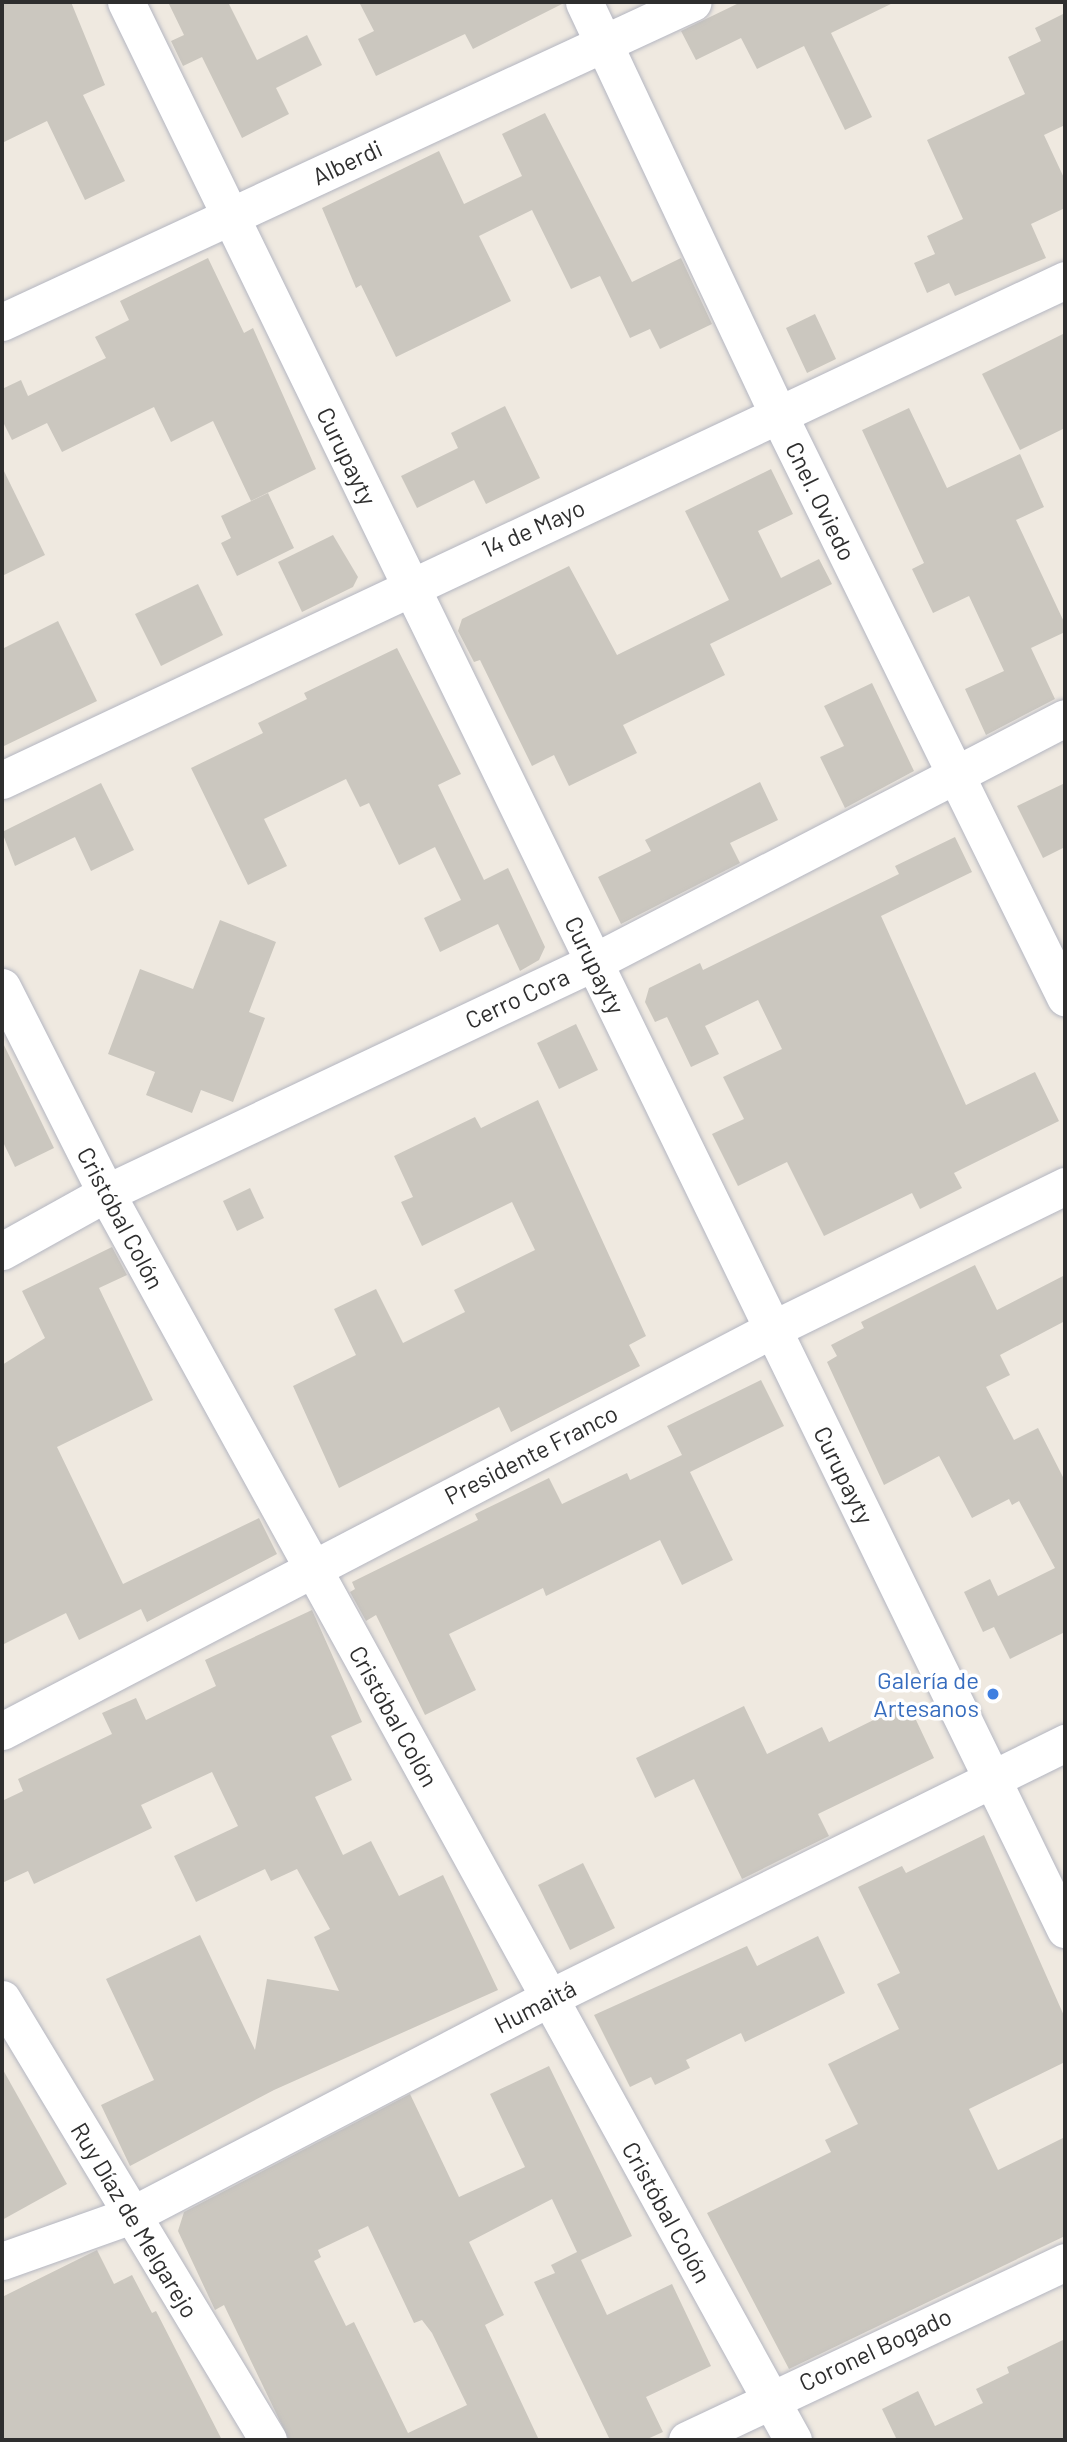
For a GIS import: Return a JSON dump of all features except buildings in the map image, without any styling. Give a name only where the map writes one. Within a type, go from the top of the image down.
[{"type":"street","name":"Curupayty","points":[[126,2],[1065,1929]]},
{"type":"street","name":"Cnel. Oviedo","points":[[584,2],[779,416],[1065,997]]},
{"type":"street","name":"Alberdi","points":[[2,322],[693,2]]},
{"type":"street","name":"14 de Mayo","points":[[2,780],[410,584],[779,416],[1065,280]]},
{"type":"street","name":"Cerro Cora","points":[[2,1251],[106,1193],[594,962],[954,773],[1065,718]]},
{"type":"street","name":"Cristóbal Colón","points":[[2,987],[106,1193],[793,2440]]},
{"type":"street","name":"Presidente Franco","points":[[2,1731],[773,1329],[1065,1186]]},
{"type":"street","name":"Humaitá","points":[[2,2262],[132,2215],[549,1998],[991,1777],[1065,1743]]},
{"type":"street","name":"Ruy Díaz de Melgarejo","points":[[2,1999],[268,2440]]},
{"type":"street","name":"Coronel Bogado","points":[[687,2440],[769,2397],[1065,2262]]},
{"type":"place","name":"Galería de Artesanos","points":[[993,1694]]}]
